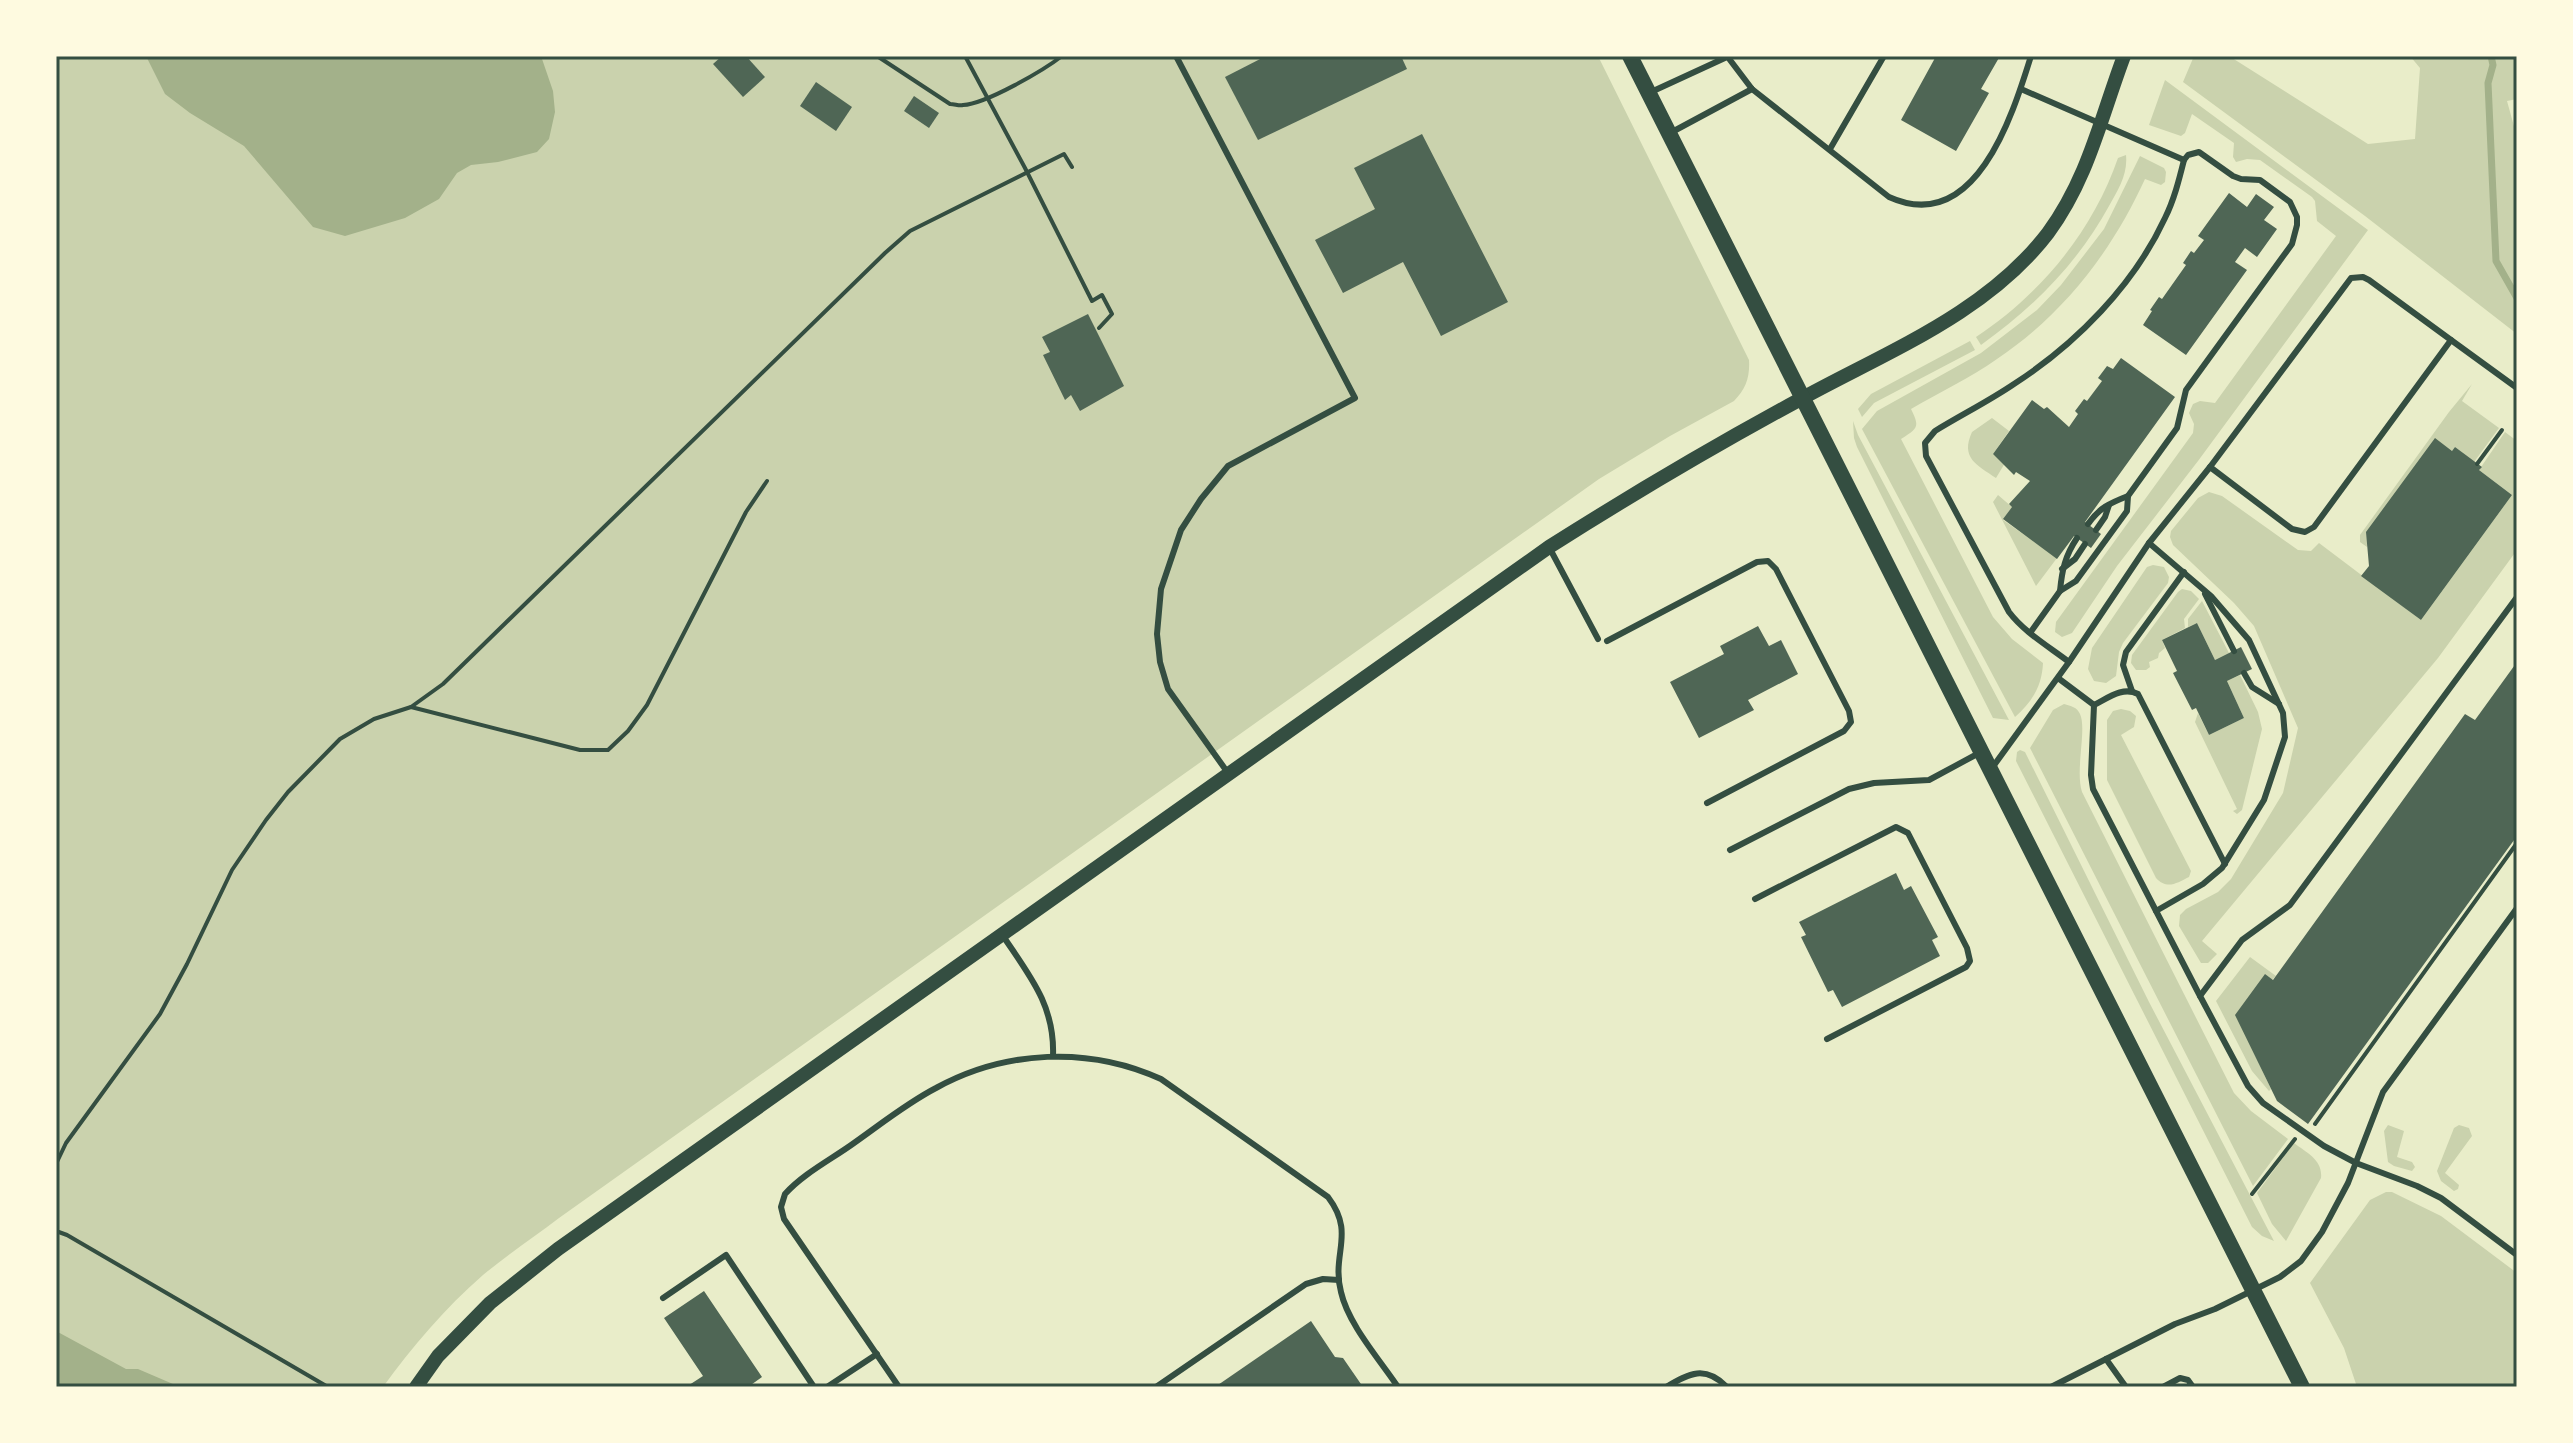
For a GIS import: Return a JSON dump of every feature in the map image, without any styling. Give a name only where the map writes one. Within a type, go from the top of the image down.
[{"type":"main road","points":[[1630,56],[2302,1387]]},
{"type":"street","points":[[416,1387],[438,1356],[490,1303],[558,1249],[1549,547],[1646,486],[1944,322],[2001,283],[2025,259],[2065,208],[2103,123],[2124,56]]},
{"type":"lane","points":[[1176,56],[1355,398],[1228,466],[1181,530],[1171,559],[1161,589],[1157,634],[1160,662],[1168,689],[1229,776]]},
{"type":"lane","points":[[1648,94],[1727,56],[1752,89],[1889,197],[1910,205],[1932,205],[1944,202],[1964,189],[1989,158],[2021,89],[2031,56]]},
{"type":"lane","points":[[1830,149],[1884,56]]},
{"type":"lane","points":[[1669,134],[1752,89]]},
{"type":"lane","points":[[2021,89],[2184,160]]},
{"type":"lane","points":[[2030,633],[2060,591],[2076,581],[2127,511],[2128,496],[2177,428],[2186,390],[2296,235],[2297,217],[2290,202],[2264,183],[2233,176],[2199,152],[2188,155],[2184,160],[2167,215],[2135,270],[2095,317],[2043,364],[1935,431],[1925,443],[1926,456],[2009,612],[2030,633],[2069,662]]},
{"type":"lane","points":[[1990,770],[2058,678],[2149,543],[2210,467],[2351,278],[2369,280],[2517,388]]},
{"type":"lane","points":[[2210,467],[2292,529],[2298,532],[2310,530],[2451,340]]},
{"type":"lane","points":[[2088,524],[2097,511],[2128,496]]},
{"type":"lane","points":[[2096,530],[2110,503]]},
{"type":"lane","points":[[2060,591],[2067,553],[2077,538]]},
{"type":"lane","points":[[2149,543],[2203,589],[2249,640],[2285,723],[2285,737],[2274,777],[2264,800],[2225,864],[2210,880],[2156,911]]},
{"type":"lane","points":[[2062,569],[2075,559],[2085,544]]},
{"type":"lane","points":[[1549,547],[1598,639]]},
{"type":"lane","points":[[1607,641],[1757,562],[1762,560],[1773,564],[1849,711],[1851,722],[1844,731],[1707,803]]},
{"type":"lane","points":[[2184,572],[2126,652],[2123,665],[2132,691],[2142,700],[2225,864]]},
{"type":"lane","points":[[2203,589],[2234,651]]},
{"type":"lane","points":[[2200,996],[2242,940],[2290,905],[2517,597]]},
{"type":"lane","points":[[2244,673],[2252,687],[2279,704]]},
{"type":"lane","points":[[2058,678],[2094,705]]},
{"type":"lane","points":[[2094,705],[2122,692],[2132,691]]},
{"type":"lane","points":[[2094,705],[2093,789],[2248,1086],[2263,1103],[2304,1132],[2356,1163],[2441,1198],[2517,1255]]},
{"type":"lane","points":[[1730,850],[1849,789],[1874,783],[1929,780],[1981,752]]},
{"type":"lane","points":[[1755,899],[1890,828],[1896,827],[1908,833],[1967,948],[1970,961],[1966,967],[1827,1039]]},
{"type":"lane","points":[[2051,1387],[2163,1329],[2253,1290],[2301,1261],[2335,1208],[2383,1092],[2517,908]]},
{"type":"lane","points":[[1003,936],[1044,1000],[1052,1026],[1053,1056]]},
{"type":"lane","points":[[899,1387],[784,1219],[781,1207],[785,1194],[935,1088],[983,1068],[1053,1056],[1072,1056],[1115,1062],[1161,1079],[1318,1189],[1335,1207],[1342,1224],[1339,1280],[1346,1308],[1398,1387]]},
{"type":"lane","points":[[663,1298],[726,1255],[814,1387]]},
{"type":"lane","points":[[1156,1387],[1306,1284],[1323,1279],[1339,1280]]},
{"type":"lane","points":[[827,1387],[877,1354]]},
{"type":"lane","points":[[2106,1359],[2126,1387]]},
{"type":"lane","points":[[1666,1387],[1688,1374],[1698,1373],[1716,1377],[1727,1387]]},
{"type":"lane","points":[[2163,1387],[2180,1378],[2188,1380],[2193,1387]]},
{"type":"path","points":[[877,56],[950,104],[965,105],[988,97],[1051,65],[1062,56]]},
{"type":"path","points":[[965,56],[1092,301],[1102,295],[1112,314],[1099,328]]},
{"type":"path","points":[[56,1164],[66,1143],[160,1014],[232,870],[288,792],[340,739],[374,719],[411,707],[443,684],[910,231],[1064,154],[1072,167]]},
{"type":"path","points":[[2477,464],[2502,430]]},
{"type":"path","points":[[411,707],[580,750],[608,750],[628,731],[647,705],[746,512],[767,481]]},
{"type":"path","points":[[2252,1194],[2290,1143],[2319,1121],[2517,843]]},
{"type":"path","points":[[56,1231],[328,1387]]},
{"type":"shaded area","points":[[56,56],[1598,56],[1749,360],[1748,377],[1734,401],[1599,479],[511,1253],[442,1314],[383,1387],[56,1387]]},
{"type":"shaded area","points":[[146,56],[541,56],[553,91],[555,112],[549,139],[537,152],[471,165],[457,173],[439,199],[405,218],[345,236],[313,227],[244,146],[165,94]]},
{"type":"shaded area","points":[[2194,56],[2229,56],[2368,144],[2415,139],[2420,68],[2410,56],[2517,56],[2517,99],[2507,101],[2517,137],[2517,334],[2365,216],[2183,82]]},
{"type":"shaded area","points":[[2165,80],[2368,230],[2117,566],[2072,633],[2062,637],[2055,632],[2056,622],[2193,433],[2194,424],[2189,413],[2193,404],[2200,401],[2215,403],[2336,236],[2317,221],[2312,197],[2260,160],[2236,162],[2233,157],[2234,143],[2192,114],[2181,136],[2149,125]]},
{"type":"shaded area","points":[[2126,155],[2119,188],[2083,247],[2036,300],[1981,345],[1976,337],[2022,302],[2062,259],[2094,211],[2118,158]]},
{"type":"shaded area","points":[[2140,156],[2164,168],[2165,182],[2161,185],[2145,179],[2117,231],[2084,279],[2044,322],[2021,341],[1976,372],[1911,409],[1916,427],[1901,439],[1993,617],[2012,639],[2043,663],[2035,693],[2015,717],[1862,429],[1877,411],[1981,353],[2037,310],[2061,285],[2104,229]]},
{"type":"shaded area","points":[[1970,341],[1975,350],[1874,403],[1862,417],[1858,409],[1871,394]]},
{"type":"shaded area","points":[[2472,384],[2462,401],[2499,428],[2474,462],[2455,447],[2452,451],[2435,439],[2367,547],[2360,542],[2360,535]]},
{"type":"shaded area","points":[[1992,418],[2009,431],[1993,454],[2005,463],[1996,478],[1972,460],[1968,448],[1972,432]]},
{"type":"shaded area","points":[[1853,421],[2009,720],[1993,718],[1857,447]]},
{"type":"shaded area","points":[[2505,432],[2517,441],[2517,550],[2438,658],[2202,941],[2217,954],[2208,963],[2201,963],[2179,926],[2180,915],[2218,892],[2231,879],[2283,793],[2298,728],[2254,626],[2173,545],[2171,531],[2198,498],[2209,492],[2222,496],[2298,550],[2311,551],[2319,543],[2421,620],[2512,495],[2479,470]]},
{"type":"shaded area","points":[[1998,495],[2012,507],[2003,520],[2057,558],[2036,586],[1993,502]]},
{"type":"shaded area","points":[[2147,567],[2164,567],[2169,577],[2168,583],[2123,643],[2116,676],[2106,683],[2094,681],[2088,669],[2092,648]]},
{"type":"shaded area","points":[[2182,589],[2191,591],[2199,599],[2184,619],[2185,628],[2162,640],[2165,648],[2158,658],[2149,662],[2150,667],[2136,670],[2131,663],[2132,655]]},
{"type":"shaded area","points":[[2202,601],[2229,653],[2215,660],[2197,623],[2188,627],[2188,619]]},
{"type":"shaded area","points":[[2240,675],[2258,712],[2262,729],[2242,810],[2237,814],[2195,722],[2198,713],[2209,735],[2244,718],[2227,681]]},
{"type":"shaded area","points":[[2064,704],[2074,707],[2082,721],[2082,792],[2234,1093],[2251,1111],[2288,1139],[2253,1186],[2030,748],[2053,710]]},
{"type":"shaded area","points":[[2121,709],[2136,716],[2134,727],[2121,735],[2191,871],[2189,877],[2176,883],[2164,884],[2156,878],[2107,780],[2107,720],[2113,711]]},
{"type":"shaded area","points":[[2020,750],[2025,752],[2149,1002],[2274,1241],[2252,1227],[2016,761]]},
{"type":"shaded area","points":[[2250,957],[2276,976],[2236,1015],[2271,1089],[2269,1091],[2252,1071],[2216,1001]]},
{"type":"shaded area","points":[[2388,1125],[2404,1131],[2397,1157],[2412,1162],[2415,1167],[2412,1171],[2388,1162],[2384,1131]]},
{"type":"shaded area","points":[[2459,1125],[2469,1128],[2472,1136],[2445,1173],[2459,1185],[2454,1191],[2441,1181],[2437,1171],[2454,1128]]},
{"type":"shaded area","points":[[2294,1143],[2317,1162],[2321,1178],[2286,1241],[2272,1224],[2257,1193]]},
{"type":"shaded area","points":[[2386,1192],[2441,1216],[2517,1273],[2517,1387],[2357,1387],[2344,1348],[2310,1283],[2370,1200]]},
{"type":"shaded area","points":[[56,1331],[126,1369],[138,1369],[180,1387],[56,1387]]},
{"type":"building","points":[[722,56],[746,56],[765,77],[743,97],[713,64]]},
{"type":"building","points":[[1266,56],[1401,56],[1407,69],[1258,140],[1225,77]]},
{"type":"building","points":[[1932,56],[2000,56],[1981,89],[1989,93],[1956,151],[1901,120],[1935,58]]},
{"type":"building","points":[[816,82],[852,107],[836,131],[800,106]]},
{"type":"building","points":[[914,96],[939,113],[929,128],[904,111]]},
{"type":"building","points":[[1422,134],[1508,302],[1441,336],[1403,262],[1343,293],[1315,240],[1375,209],[1354,168]]},
{"type":"building","points":[[2229,193],[2247,207],[2256,194],[2274,207],[2264,220],[2277,229],[2257,257],[2245,248],[2235,262],[2247,270],[2186,355],[2143,325],[2159,297],[2162,299],[2186,265],[2183,263],[2191,251],[2194,253],[2204,240],[2198,236]]},
{"type":"building","points":[[1088,314],[1124,386],[1080,411],[1071,395],[1065,400],[1043,355],[1050,352],[1042,337]]},
{"type":"building","points":[[2121,358],[2175,397],[2085,522],[2101,534],[2091,548],[2074,536],[2057,559],[2003,519],[2012,507],[2009,504],[2030,481],[2016,472],[2014,475],[1993,454],[2032,400],[2044,409],[2047,407],[2069,427],[2078,414],[2075,411],[2102,381],[2098,378],[2107,366],[2113,369]]},
{"type":"building","points":[[2435,438],[2452,451],[2455,447],[2512,495],[2421,620],[2361,576],[2369,566],[2366,532]]},
{"type":"building","points":[[2197,623],[2215,660],[2241,647],[2252,669],[2227,681],[2244,718],[2209,735],[2173,673],[2177,671],[2162,640]]},
{"type":"building","points":[[1758,626],[1769,646],[1781,640],[1798,674],[1748,700],[1754,710],[1699,738],[1670,682],[1724,654],[1720,646]]},
{"type":"building","points":[[2517,662],[2517,836],[2308,1124],[2277,1101],[2235,1015],[2265,974],[2273,980],[2465,714],[2475,720]]},
{"type":"building","points":[[1896,873],[1904,890],[1911,886],[1938,937],[1932,940],[1940,956],[1842,1007],[1833,990],[1828,992],[1801,937],[1806,935],[1799,922]]},
{"type":"building","points":[[704,1291],[762,1377],[748,1387],[686,1387],[703,1376],[664,1318]]},
{"type":"building","points":[[1311,1321],[1335,1357],[1343,1358],[1363,1387],[1215,1387]]},
{"type":"waterway","points":[[2491,56],[2493,65],[2488,83],[2496,261],[2517,298]]}]
